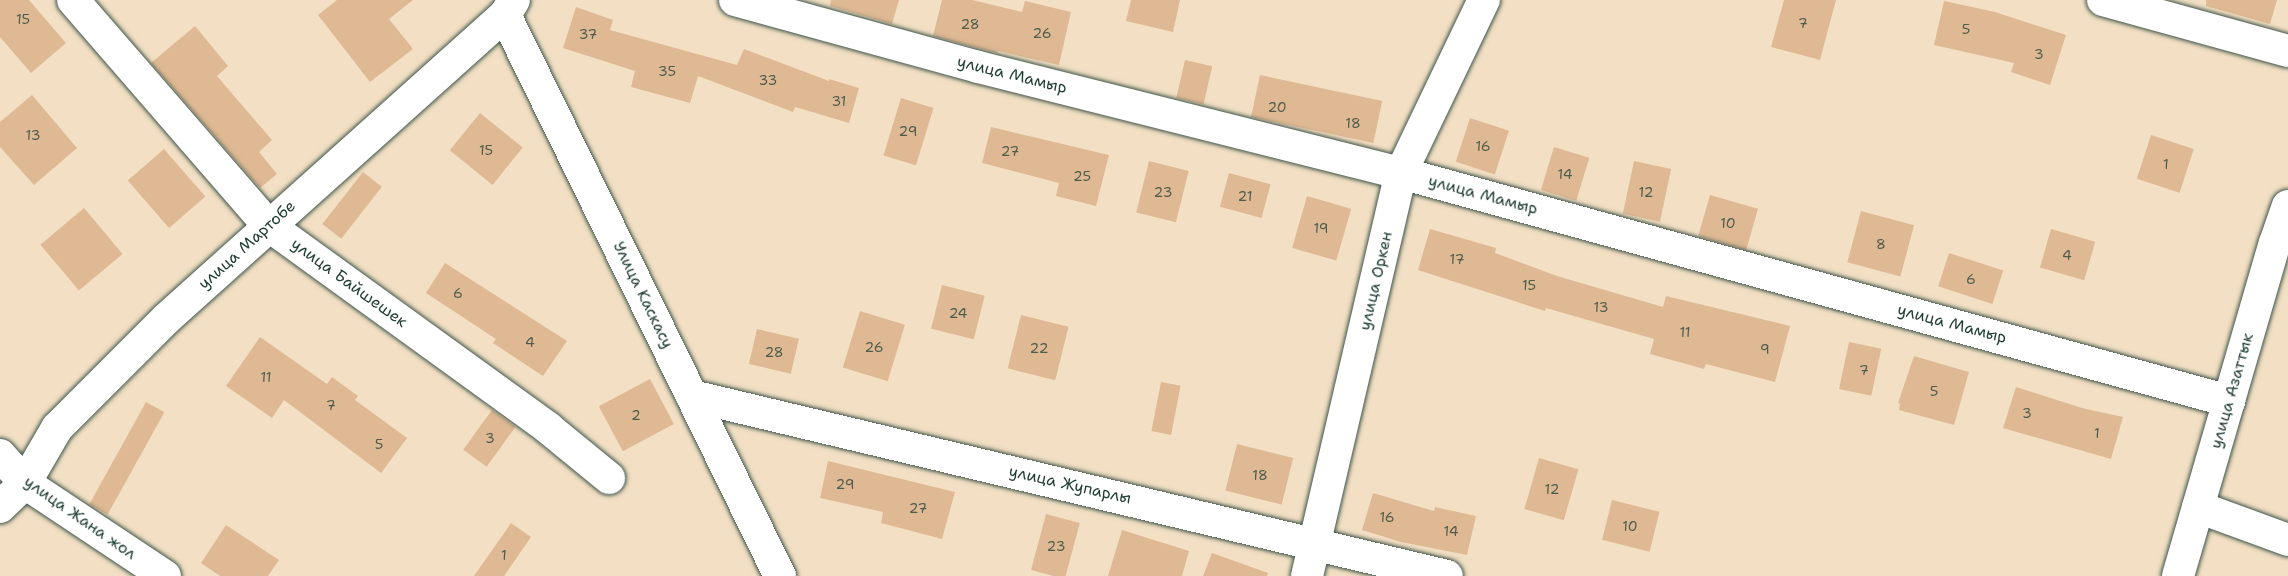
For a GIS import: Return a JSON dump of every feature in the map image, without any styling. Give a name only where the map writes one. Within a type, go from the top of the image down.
[{"type":"street","name":"улица Байшешек","points":[[73,0],[268,225],[548,428],[609,478]]},
{"type":"street","name":"улица Мамыр","points":[[735,0],[978,67],[1401,172],[2229,401]]},
{"type":"street","name":"улица Оркен","points":[[1307,576],[1401,172],[1484,0]]},
{"type":"street","points":[[2103,0],[2288,51]]},
{"type":"street","name":"улица Мартобе","points":[[0,507],[25,483],[57,428],[166,319],[510,7]]},
{"type":"street","name":"Улица Каскасу","points":[[510,7],[692,396],[780,576]]},
{"type":"street","name":"улица Азаттык","points":[[2178,576],[2229,401],[2281,246],[2288,206]]},
{"type":"street","name":"улица Жупарлы","points":[[692,396],[1447,576]]},
{"type":"street","name":"улица Жана жол","points":[[0,455],[25,483],[165,576]]},
{"type":"street","points":[[2198,507],[2288,540]]},
{"type":"building","points":[[0,0],[29,0],[66,43],[31,73],[0,37]]},
{"type":"building","points":[[337,0],[413,0],[389,19],[413,49],[370,82],[318,15]]},
{"type":"building","points":[[831,0],[899,0],[892,24],[830,6]]},
{"type":"building","points":[[942,0],[972,0],[1022,12],[1025,1],[1071,12],[1059,65],[998,51],[997,53],[933,36]]},
{"type":"building","points":[[1131,0],[1180,0],[1173,32],[1126,21]]},
{"type":"building","points":[[1784,0],[1836,0],[1820,60],[1771,47]]},
{"type":"building","points":[[2206,0],[2277,0],[2270,24],[2206,6]]},
{"type":"building","points":[[1944,1],[1995,12],[2066,35],[2050,85],[2011,72],[2014,63],[1934,45]]},
{"type":"building","points":[[576,7],[613,20],[610,30],[737,65],[744,49],[829,81],[829,79],[859,88],[849,123],[795,107],[793,112],[698,76],[690,103],[631,87],[635,71],[563,48]]},
{"type":"building","points":[[195,26],[228,66],[217,76],[272,140],[259,152],[277,174],[260,188],[151,63]]},
{"type":"building","points":[[1185,60],[1212,66],[1204,104],[1176,98]]},
{"type":"building","points":[[1260,75],[1382,101],[1373,143],[1251,117]]},
{"type":"building","points":[[32,95],[77,148],[34,185],[0,147],[0,122]]},
{"type":"building","points":[[901,98],[934,108],[916,165],[883,155]]},
{"type":"building","points":[[480,113],[523,148],[493,185],[450,150]]},
{"type":"building","points":[[1470,118],[1509,131],[1495,174],[1456,162]]},
{"type":"building","points":[[991,127],[1109,155],[1096,206],[1056,196],[1059,183],[982,163]]},
{"type":"building","points":[[2151,135],[2194,149],[2180,193],[2137,179]]},
{"type":"building","points":[[1554,147],[1589,158],[1576,201],[1541,190]]},
{"type":"building","points":[[164,149],[205,197],[169,228],[128,180]]},
{"type":"building","points":[[1149,161],[1189,171],[1176,222],[1136,212]]},
{"type":"building","points":[[1634,161],[1671,169],[1660,222],[1623,214]]},
{"type":"building","points":[[363,172],[382,187],[341,239],[322,224]]},
{"type":"building","points":[[1229,173],[1271,184],[1261,218],[1220,207]]},
{"type":"building","points":[[1710,195],[1758,209],[1746,250],[1698,236]]},
{"type":"building","points":[[1307,196],[1351,209],[1336,261],[1292,248]]},
{"type":"building","points":[[84,208],[123,254],[79,291],[40,245]]},
{"type":"building","points":[[1861,211],[1914,225],[1900,276],[1847,262]]},
{"type":"building","points":[[1430,229],[1496,248],[1495,253],[1557,276],[1663,307],[1666,296],[1790,326],[1775,382],[1706,364],[1704,369],[1650,354],[1654,339],[1546,308],[1545,311],[1418,270]]},
{"type":"building","points":[[2051,229],[2095,242],[2084,280],[2040,267]]},
{"type":"building","points":[[1949,253],[2003,271],[1992,304],[1938,286]]},
{"type":"building","points":[[445,263],[567,341],[543,376],[493,343],[496,339],[426,293]]},
{"type":"building","points":[[942,285],[985,296],[974,339],[931,329]]},
{"type":"building","points":[[860,311],[905,325],[888,381],[843,367]]},
{"type":"building","points":[[1021,315],[1069,327],[1055,380],[1008,368]]},
{"type":"building","points":[[757,329],[799,339],[791,374],[749,364]]},
{"type":"building","points":[[260,337],[327,384],[332,377],[358,396],[355,400],[407,438],[381,473],[284,400],[272,418],[226,386]]},
{"type":"building","points":[[1849,342],[1881,349],[1871,396],[1839,389]]},
{"type":"building","points":[[1914,356],[1969,372],[1954,425],[1899,410],[1900,404],[1898,403]]},
{"type":"building","points":[[650,379],[674,424],[623,451],[599,406]]},
{"type":"building","points":[[1161,382],[1181,386],[1171,435],[1151,431]]},
{"type":"building","points":[[2016,387],[2082,408],[2123,417],[2111,459],[2003,428]]},
{"type":"building","points":[[146,402],[164,412],[108,515],[89,504]]},
{"type":"building","points":[[492,410],[515,427],[487,467],[463,450]]},
{"type":"building","points":[[1237,444],[1293,458],[1282,505],[1225,491]]},
{"type":"building","points":[[1539,458],[1578,469],[1564,520],[1524,509]]},
{"type":"building","points":[[828,461],[955,492],[942,539],[881,523],[883,512],[820,498]]},
{"type":"building","points":[[1373,493],[1434,511],[1435,507],[1476,516],[1467,555],[1401,542],[1362,530]]},
{"type":"building","points":[[1612,500],[1660,512],[1650,552],[1602,540]]},
{"type":"building","points":[[1046,514],[1080,523],[1066,576],[1053,576],[1031,570]]},
{"type":"building","points":[[511,523],[531,537],[504,576],[474,576]]},
{"type":"building","points":[[226,525],[279,560],[268,576],[220,576],[201,563]]},
{"type":"building","points":[[1122,530],[1189,551],[1182,576],[1108,576]]},
{"type":"building","points":[[1212,553],[1268,573],[1267,576],[1203,576]]}]
